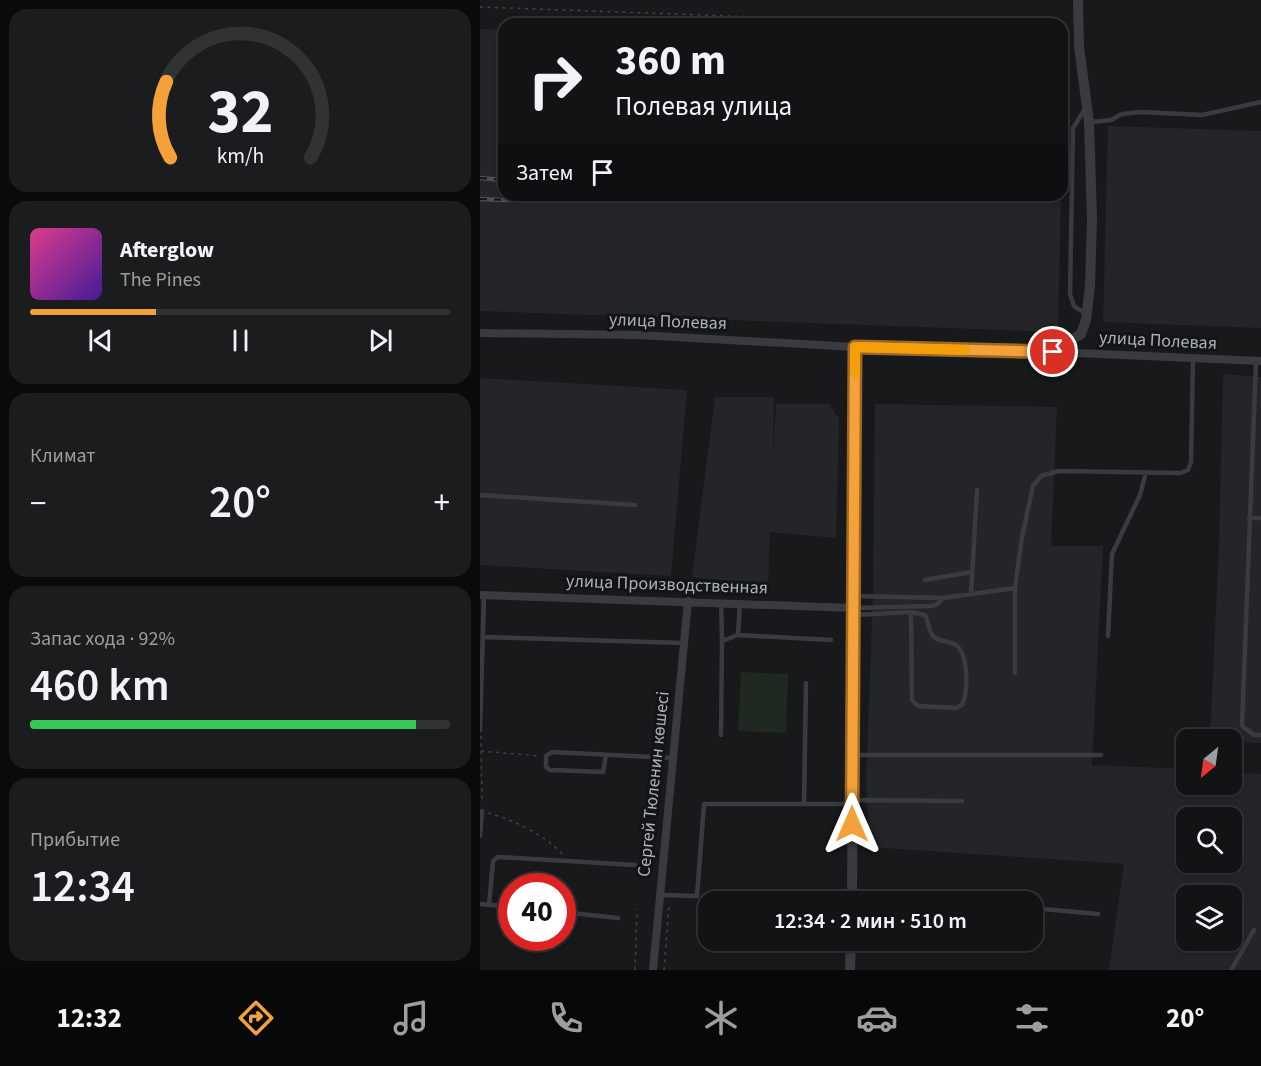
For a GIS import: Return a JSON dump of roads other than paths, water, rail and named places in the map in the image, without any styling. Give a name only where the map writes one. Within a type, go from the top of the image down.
[{"type":"street","points":[[852,891],[855,347],[1053,352],[1080,333],[1087,315],[1092,218],[1089,122],[1079,46],[1078,0]]},
{"type":"street","name":"улица Полевая","points":[[480,333],[638,335],[855,347]]},
{"type":"street","name":"улица Полевая","points":[[1053,352],[1258,361]]},
{"type":"street","name":"улица Производственная","points":[[482,595],[853,606]]},
{"type":"street","name":"Сергей Тюленин көшесі","points":[[653,970],[658,895],[688,601]]},
{"type":"street","points":[[850,970],[851,951]]},
{"type":"lane","points":[[1089,122],[1111,120],[1122,114],[1141,112],[1202,115],[1261,102]]},
{"type":"lane","points":[[1087,107],[1073,128],[1070,294],[1074,306],[1087,315]]},
{"type":"lane","points":[[1015,673],[1015,588],[1022,537],[1033,486],[1041,477],[1059,471],[1180,473],[1188,470],[1191,462],[1193,358]]},
{"type":"lane","points":[[1258,361],[1249,518],[1242,726],[1254,735],[1261,735]]},
{"type":"lane","points":[[1253,451],[1261,452]]},
{"type":"lane","points":[[1108,636],[1112,554],[1140,495],[1146,472]]},
{"type":"lane","points":[[971,594],[977,490]]},
{"type":"lane","points":[[480,495],[635,505]]},
{"type":"lane","points":[[1249,518],[1261,518]]},
{"type":"lane","points":[[925,580],[971,572]]},
{"type":"lane","points":[[853,606],[943,598],[1015,588]]},
{"type":"lane","points":[[480,730],[482,595]]},
{"type":"lane","points":[[853,606],[930,606],[936,605],[943,598]]},
{"type":"lane","points":[[720,735],[723,641],[721,602]]},
{"type":"lane","points":[[738,635],[740,603]]},
{"type":"lane","points":[[853,606],[912,612],[926,615],[934,637],[942,642],[951,642],[961,650],[965,660],[962,705],[956,708],[918,706],[912,700],[912,612]]},
{"type":"lane","points":[[723,641],[738,635],[831,640]]},
{"type":"lane","points":[[483,637],[684,643]]},
{"type":"lane","points":[[804,804],[806,683]]},
{"type":"lane","points":[[606,755],[603,772],[550,770],[546,767],[546,756],[552,752],[672,758]]},
{"type":"lane","points":[[853,755],[1101,755]]},
{"type":"lane","points":[[658,895],[698,896],[704,804],[962,801]]},
{"type":"lane","points":[[480,836],[482,811]]},
{"type":"lane","points":[[489,905],[493,861],[498,857],[635,865]]},
{"type":"lane","points":[[480,904],[498,906]]},
{"type":"lane","points":[[1043,909],[1098,914]]},
{"type":"lane","points":[[576,914],[618,918]]},
{"type":"lane","points":[[1231,970],[1254,930]]},
{"type":"railway","points":[[480,178],[498,180]]},
{"type":"railway","points":[[480,199],[498,200]]}]
